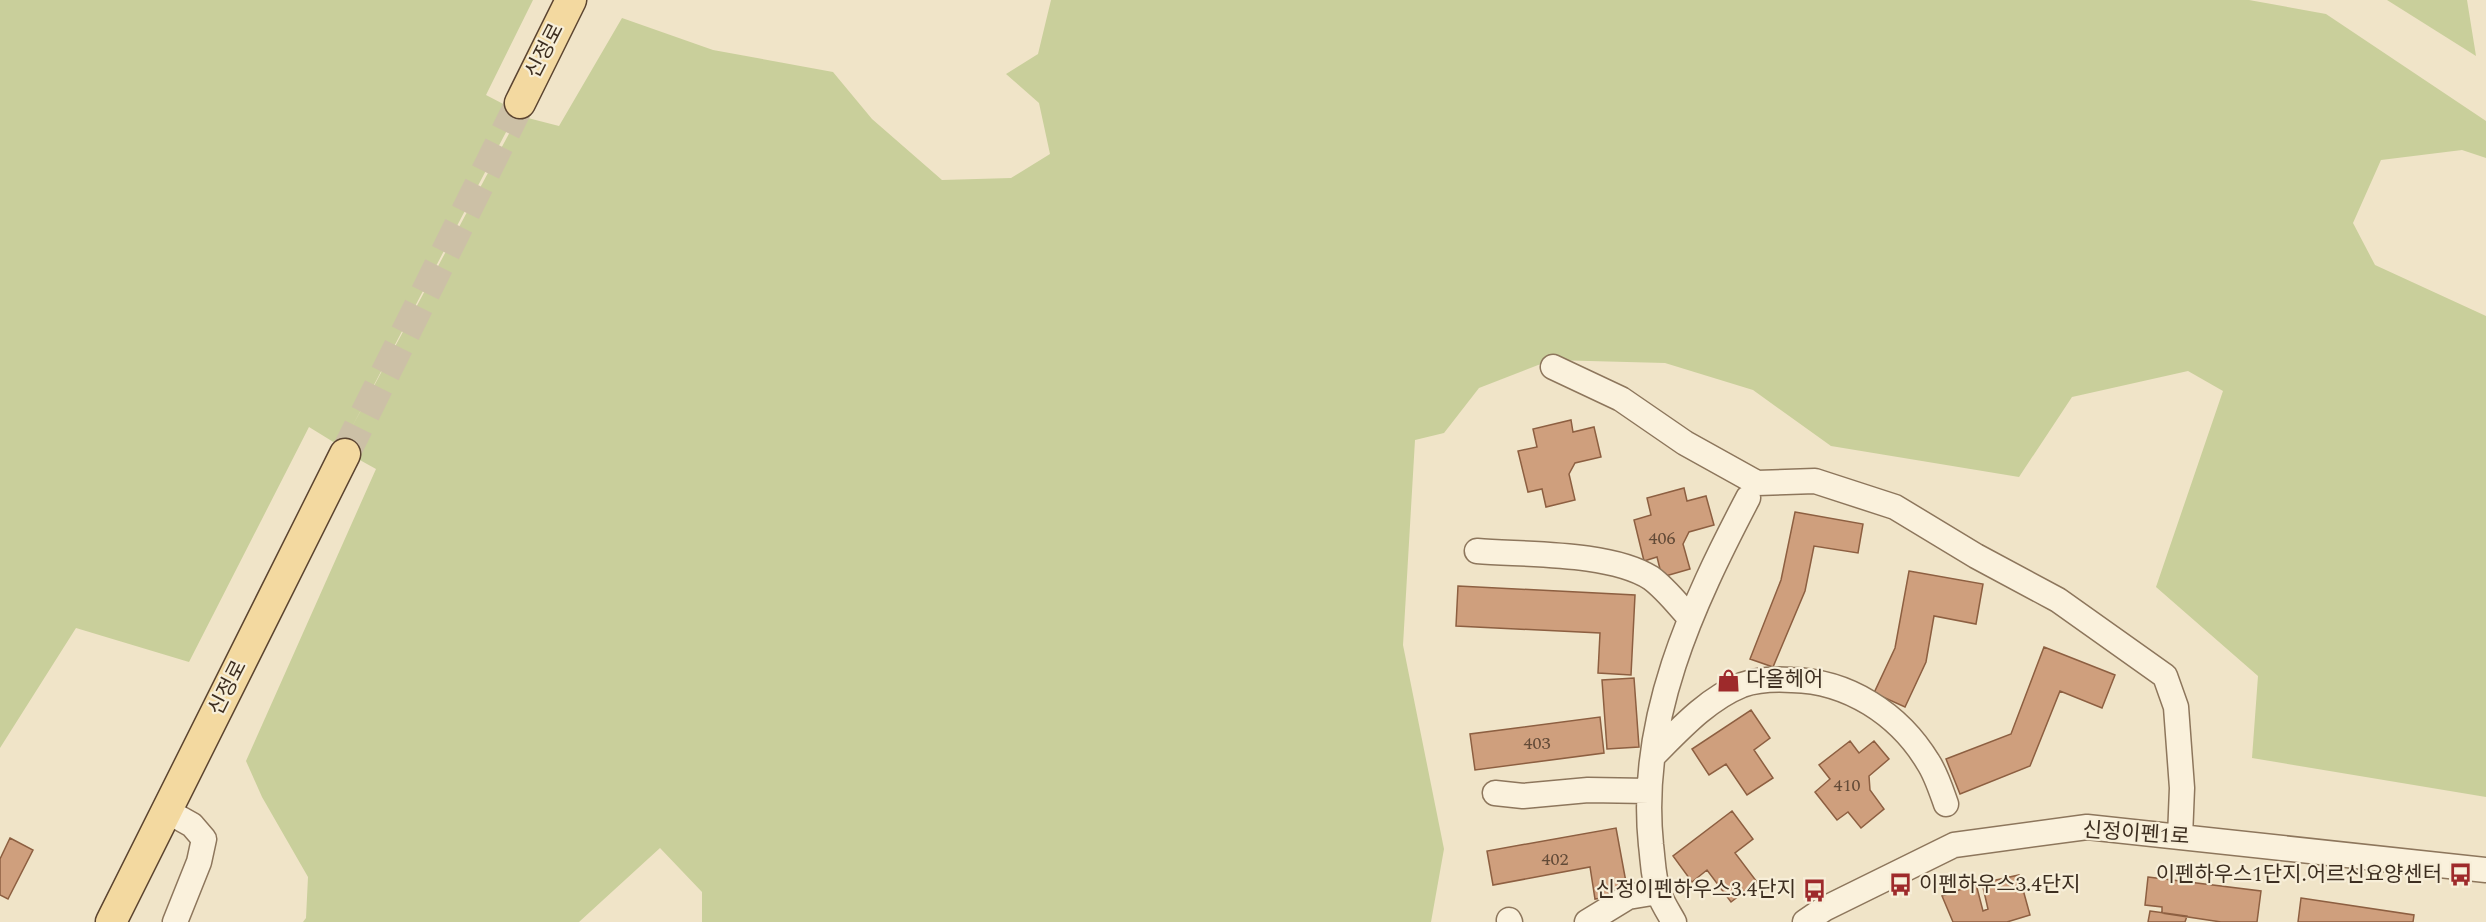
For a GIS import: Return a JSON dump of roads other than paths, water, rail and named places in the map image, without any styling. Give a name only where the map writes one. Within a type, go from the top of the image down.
[{"type":"main road","name":"신정로","points":[[520,103],[565,7]]},
{"type":"main road","name":"신정로","points":[[111,922],[345,454]]},
{"type":"street","points":[[1553,367],[1621,399],[1685,443],[1757,483],[1815,481],[1894,507],[1976,556],[2058,600],[2165,676],[2176,707],[2182,789],[2180,837]]},
{"type":"street","points":[[1674,922],[1658,892],[1650,837],[1649,791],[1653,756],[1673,663],[1690,618],[1748,498]]},
{"type":"street","points":[[1477,551],[1601,560],[1625,565],[1652,579],[1690,618]]},
{"type":"street","points":[[1653,756],[1688,721],[1718,698],[1743,685],[1769,679],[1829,684],[1870,703],[1887,715],[1906,734],[1928,762],[1946,804]]},
{"type":"street","points":[[1495,793],[1523,796],[1588,790],[1649,791]]},
{"type":"street","points":[[166,811],[192,825],[204,839],[199,862],[175,922]]},
{"type":"street","name":"신정이펜1로","points":[[1805,922],[1824,909],[1954,845],[2087,827],[2486,870]]},
{"type":"street","points":[[1587,922],[1628,897],[1658,892]]},
{"type":"tunnel","points":[[345,454],[520,103]]},
{"type":"place","name":"다올헤어","points":[[1728,680]]},
{"type":"place","name":"이펜하우스1단지.어르신요양센터","points":[[2460,875]]},
{"type":"place","name":"이펜하우스3.4단지","points":[[1901,885]]},
{"type":"place","name":"신정이펜하우스3.4단지","points":[[1814,890]]}]
